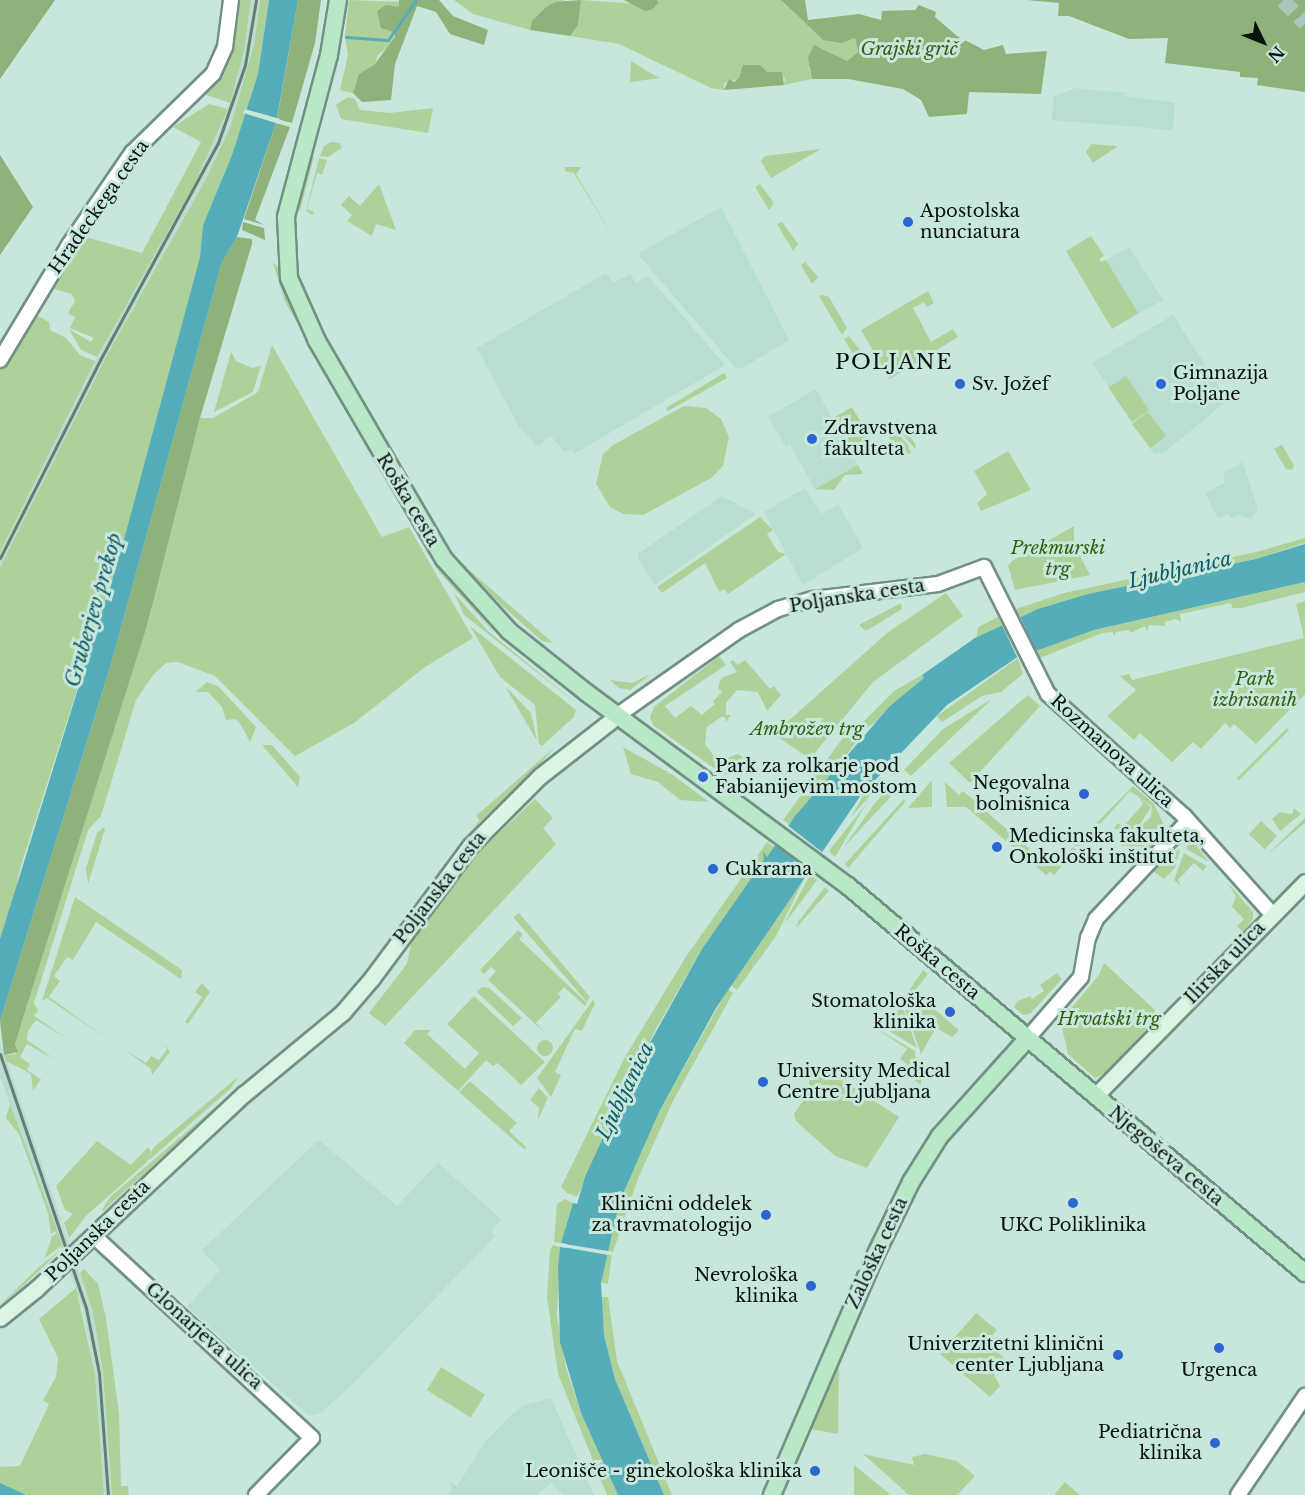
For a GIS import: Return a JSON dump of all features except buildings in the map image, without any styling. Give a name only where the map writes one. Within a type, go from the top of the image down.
[{"type":"main road","name":"Roška cesta","points":[[338,0],[329,55],[286,217],[285,255],[292,290],[316,341],[444,559],[509,630],[618,715],[848,886],[1027,1039]]},
{"type":"main road","name":"Poljanska cesta","points":[[0,1318],[94,1236],[218,1118],[342,1013],[484,831],[548,770],[618,715]]},
{"type":"main road","name":"Ilirska ulica","points":[[1095,1096],[1305,882]]},
{"type":"main road","name":"Njegoševa cesta","points":[[1027,1039],[1305,1273]]},
{"type":"main road","name":"Zaloška cesta","points":[[772,1495],[873,1260],[914,1176],[940,1136],[1027,1039]]},
{"type":"street","name":"Hradeckega cesta","points":[[0,360],[73,240],[132,153],[213,74],[225,46],[231,0]]},
{"type":"street","name":"Poljanska cesta","points":[[618,715],[731,636],[778,609],[814,599],[938,584],[984,567]]},
{"type":"street","name":"Rozmanova ulica","points":[[984,567],[1052,699],[1188,821],[1272,914]]},
{"type":"street","points":[[1027,1039],[1076,985],[1085,958],[1088,938],[1098,916],[1188,821]]},
{"type":"street","name":"Glonarjeva ulica","points":[[94,1236],[312,1438],[256,1495]]},
{"type":"street","points":[[1238,1495],[1305,1396]]},
{"type":"shaded area","points":[[251,0],[260,0],[254,45],[230,128],[206,179],[106,357],[0,567],[0,552],[95,361],[194,185],[225,117],[244,51]]},
{"type":"shaded area","points":[[1076,88],[1126,93],[1124,96],[1175,103],[1173,130],[1052,120],[1054,96]]},
{"type":"shaded area","points":[[721,207],[789,340],[741,369],[735,367],[640,257],[639,253]]},
{"type":"shaded area","points":[[1091,236],[1104,256],[1099,259],[1102,262],[1129,247],[1163,300],[1112,329],[1066,251]]},
{"type":"shaded area","points":[[606,273],[613,283],[630,274],[636,283],[648,276],[725,365],[574,454],[572,449],[564,452],[551,436],[538,447],[519,427],[477,348]]},
{"type":"shaded area","name":"Gimnazija Poljane","points":[[1173,315],[1228,400],[1165,452],[1154,454],[1092,363]]},
{"type":"shaded area","name":"Zdravstvena fakulteta","points":[[816,389],[858,465],[815,489],[790,445],[786,447],[768,417]]},
{"type":"shaded area","points":[[1243,462],[1258,510],[1251,519],[1239,515],[1231,519],[1228,514],[1218,519],[1205,493],[1224,483],[1224,472]]},
{"type":"shaded area","points":[[805,488],[821,514],[838,504],[863,548],[803,585],[764,512]]},
{"type":"shaded area","points":[[722,496],[756,514],[655,585],[638,559],[639,553]]},
{"type":"shaded area","points":[[0,1042],[93,1312],[103,1373],[112,1495],[104,1495],[95,1374],[83,1310],[0,1076]]},
{"type":"shaded area","points":[[319,1140],[397,1206],[438,1163],[501,1219],[492,1231],[495,1236],[352,1385],[320,1413],[309,1416],[187,1307],[220,1270],[202,1250]]},
{"type":"shaded area","points":[[551,1398],[594,1495],[562,1495],[552,1483],[537,1495],[448,1495],[452,1487],[448,1481],[457,1486],[485,1442],[511,1415],[526,1404]]},
{"type":"green space","points":[[0,0],[55,0],[0,79]]},
{"type":"green space","points":[[236,0],[251,0],[244,51],[230,103],[204,94],[228,54]]},
{"type":"green space","points":[[260,0],[269,0],[258,74],[232,155],[203,225],[200,258],[120,554],[20,869],[17,882],[20,884],[0,939],[0,567],[106,357],[206,179],[230,128],[254,45]]},
{"type":"green space","points":[[298,0],[321,0],[315,43],[292,123],[277,119]]},
{"type":"green space","points":[[349,0],[400,2],[400,7],[393,8],[394,42],[378,55],[374,66],[359,74],[353,93],[340,90],[348,55],[345,36]]},
{"type":"green space","points":[[399,0],[439,0],[453,16],[488,30],[484,45],[450,34],[436,12],[417,6],[395,64],[391,100],[362,102],[353,93],[359,74],[374,65],[395,37],[393,32],[381,28],[377,11],[386,5],[399,7]]},
{"type":"green space","points":[[454,0],[565,0],[545,8],[532,21],[530,30],[473,14]]},
{"type":"green space","points":[[581,0],[638,4],[657,3],[657,0],[781,0],[823,40],[855,37],[858,52],[847,62],[832,57],[822,48],[809,68],[812,79],[784,85],[785,78],[767,72],[724,83],[724,90],[711,88],[619,44],[570,36],[578,25]]},
{"type":"green space","points":[[581,0],[578,25],[570,36],[530,30],[532,21],[555,2]]},
{"type":"green space","points":[[624,0],[657,0],[658,3],[653,9],[645,11]]},
{"type":"green space","name":"Grajski grič","points":[[781,0],[805,0],[808,20],[859,14],[881,20],[882,11],[915,10],[919,5],[936,12],[935,17],[957,36],[984,50],[1003,45],[1006,54],[1047,51],[1041,94],[969,92],[967,114],[929,117],[921,100],[903,89],[848,79],[812,79],[808,58],[814,45],[847,61],[858,52],[855,38],[841,43],[823,40]]},
{"type":"green space","points":[[1027,0],[1305,0],[1305,92],[1257,85],[1258,78],[1240,77],[1240,72],[1165,63],[1168,38],[1129,39],[1069,16],[1058,16],[1059,3]]},
{"type":"green space","points":[[631,61],[649,72],[660,78],[630,82]]},
{"type":"green space","points":[[743,65],[760,65],[767,72],[782,72],[784,85],[724,90],[729,79],[734,82],[739,78]]},
{"type":"green space","points":[[348,97],[355,99],[360,110],[390,113],[433,108],[428,133],[341,119],[336,105]]},
{"type":"green space","points":[[209,104],[228,109],[194,185],[97,357],[81,350],[69,329],[91,342],[94,338],[70,328],[75,317],[68,313],[75,301],[72,294],[54,289],[86,237],[142,253],[201,142],[173,127]]},
{"type":"green space","points":[[276,123],[290,127],[255,220],[264,225],[244,219]]},
{"type":"green space","points":[[331,142],[339,143],[342,148],[328,157],[320,156],[324,146]]},
{"type":"green space","points":[[1091,144],[1118,146],[1093,163],[1086,152]]},
{"type":"green space","points":[[821,149],[771,178],[761,161],[765,156]]},
{"type":"green space","points":[[0,155],[33,207],[0,255]]},
{"type":"green space","points":[[311,156],[314,157],[300,211],[298,205]]},
{"type":"green space","points":[[319,158],[327,160],[322,175],[317,173],[307,209],[314,212],[312,215],[306,211]]},
{"type":"green space","points":[[565,167],[581,167],[576,174],[619,246],[574,173],[565,171]]},
{"type":"green space","points":[[379,184],[396,230],[376,224],[372,236],[347,221],[352,215],[341,205],[349,196],[360,206]]},
{"type":"green space","points":[[760,184],[774,203],[769,210],[755,187]]},
{"type":"green space","points":[[243,222],[264,228],[265,240],[242,230]]},
{"type":"green space","points":[[782,222],[798,244],[793,251],[777,224]]},
{"type":"green space","points":[[1091,236],[1104,256],[1099,259],[1101,262],[1106,260],[1138,313],[1112,329],[1066,251]]},
{"type":"green space","points":[[237,237],[252,239],[252,244],[200,418],[147,626],[23,1018],[15,1045],[18,1052],[4,1055],[0,1021],[111,664],[222,262]]},
{"type":"green space","points":[[805,262],[818,277],[812,284],[801,265]]},
{"type":"green space","points":[[273,263],[279,268],[300,327],[285,302]]},
{"type":"green space","points":[[928,291],[934,303],[927,307],[924,302],[913,308],[931,342],[953,329],[958,337],[890,379],[861,330]]},
{"type":"green space","points":[[819,296],[829,297],[847,328],[842,335]]},
{"type":"green space","points":[[38,316],[49,322],[50,330],[66,338],[80,355],[95,361],[0,552],[0,369],[31,317]]},
{"type":"green space","points":[[849,336],[860,350],[854,356],[844,339]]},
{"type":"green space","points":[[272,345],[382,537],[409,527],[473,638],[425,667],[354,723],[295,756],[215,676],[178,662],[166,663],[154,674],[136,700],[101,816],[88,830],[34,1003],[38,1010],[34,1016],[68,1039],[36,1020],[28,1031],[27,1040],[54,1059],[27,1044],[20,1057],[30,1064],[27,1070],[41,1079],[33,1091],[31,1074],[6,1061],[4,1055],[16,1054],[15,1045],[23,1018],[147,626],[200,418],[213,418],[258,392]]},
{"type":"green space","points":[[231,352],[236,361],[252,368],[261,366],[253,392],[214,412]]},
{"type":"green space","points":[[724,373],[727,378],[668,411],[666,408]]},
{"type":"green space","points":[[1126,376],[1149,410],[1132,422],[1109,388]]},
{"type":"green space","points":[[684,406],[706,408],[721,419],[729,437],[723,466],[711,478],[643,515],[623,514],[610,507],[596,484],[603,454],[613,445]]},
{"type":"green space","points":[[852,407],[869,436],[849,448],[832,418]]},
{"type":"green space","points":[[1148,412],[1166,436],[1150,448],[1132,424]]},
{"type":"green space","points":[[898,420],[916,445],[915,449],[893,422]]},
{"type":"green space","points":[[890,424],[908,445],[911,453],[901,458],[884,428]]},
{"type":"green space","points":[[357,425],[410,519],[408,519]]},
{"type":"green space","points":[[1282,445],[1294,465],[1292,470],[1286,469],[1274,449]]},
{"type":"green space","points":[[1008,451],[1031,490],[981,511],[977,503],[987,494],[974,471]]},
{"type":"green space","points":[[858,465],[863,474],[845,475],[834,490],[815,489]]},
{"type":"green space","points":[[760,517],[773,530],[767,534],[778,552],[786,554],[728,594],[724,589],[719,592],[705,563],[662,593],[657,587]]},
{"type":"green space","points":[[414,524],[450,580],[496,634],[439,572]]},
{"type":"green space","name":"Prekmurski trg","points":[[1074,526],[1074,544],[1090,575],[1015,590],[1008,566],[1012,561]]},
{"type":"green space","points":[[1305,538],[1305,543],[1256,559],[1088,594],[1020,617],[1016,609],[1064,593],[1256,552]]},
{"type":"green space","points":[[461,563],[552,642],[542,641],[498,602]]},
{"type":"green space","points":[[1305,582],[1305,592],[1242,608],[1232,608],[1231,603],[1180,614],[1181,622],[1176,619],[1165,622],[1165,626],[1149,625],[1147,631],[1145,626],[1130,633],[1129,630],[1116,632],[1114,636],[1113,632],[1102,633],[1040,658],[1035,650],[1094,630]]},
{"type":"green space","points":[[454,593],[488,631],[581,707],[464,615]]},
{"type":"green space","name":"Ambrožev trg","points":[[946,593],[963,616],[873,682],[810,759],[772,733],[781,719],[786,723],[887,633]]},
{"type":"green space","name":"Park izbrisanih","points":[[1305,601],[1305,694],[1256,744],[1234,724],[1230,728],[1225,723],[1201,749],[1193,742],[1172,762],[1140,733],[1134,740],[1107,716],[1136,690],[1120,676],[1129,674],[1132,680],[1304,638],[1296,604]]},
{"type":"green space","points":[[901,603],[902,609],[866,631],[859,625]]},
{"type":"green space","points":[[998,617],[1002,626],[976,639],[978,627]]},
{"type":"green space","points":[[470,626],[576,710],[574,717],[542,746],[539,744],[535,705],[500,677]]},
{"type":"green space","points":[[719,656],[726,665],[665,706],[675,718],[691,706],[702,715],[715,704],[713,701],[722,692],[718,688],[721,678],[737,672],[730,662],[733,660],[738,665],[745,660],[770,689],[774,686],[781,695],[767,711],[758,692],[737,690],[726,703],[726,715],[731,715],[726,722],[725,717],[721,717],[707,727],[705,744],[713,755],[725,759],[738,754],[744,758],[738,759],[725,776],[653,725],[650,717],[654,707]]},
{"type":"green space","points":[[1018,658],[1023,674],[1001,692],[982,696],[942,722],[937,716]]},
{"type":"green space","points":[[651,674],[630,690],[619,688],[610,680],[632,683]]},
{"type":"green space","points":[[922,675],[924,678],[873,724],[862,731],[859,727],[856,731],[861,736],[833,772],[789,824],[783,820],[850,728],[854,731],[894,691]]},
{"type":"green space","points":[[207,682],[218,686],[256,727],[250,742],[236,719],[226,720],[222,707],[208,692],[196,692]]},
{"type":"green space","points":[[505,686],[531,713],[537,741]]},
{"type":"green space","points":[[1028,695],[1040,706],[970,783],[949,763]]},
{"type":"green space","points":[[992,699],[911,776],[904,770],[943,729]]},
{"type":"green space","points":[[1287,728],[1289,730],[1239,780],[1237,778]]},
{"type":"green space","points":[[262,745],[272,745],[300,777],[298,787]]},
{"type":"green space","points":[[623,747],[673,775],[709,802],[680,800],[658,782],[631,774]]},
{"type":"green space","points":[[554,748],[535,770],[473,828],[479,820],[476,816]]},
{"type":"green space","points":[[881,777],[884,780],[851,817],[863,796]]},
{"type":"green space","points":[[932,781],[932,807],[908,808],[930,782]]},
{"type":"green space","points":[[945,782],[959,795],[963,791],[1049,866],[1061,859],[1133,786],[1154,804],[1163,823],[1161,835],[1138,859],[1115,840],[1119,837],[1129,844],[1138,840],[1138,828],[1151,817],[1152,806],[1130,791],[1054,875],[1050,872],[1046,875],[966,807],[947,807]]},
{"type":"green space","points":[[890,786],[896,791],[843,848],[875,803]]},
{"type":"green space","points":[[1139,797],[1151,807],[1129,842],[1114,828],[1118,823],[1123,827],[1143,804]]},
{"type":"green space","points":[[535,799],[553,818],[543,828],[556,844],[385,1026],[369,1013],[407,964],[411,944],[426,916],[470,861]]},
{"type":"green space","points":[[870,799],[865,806],[835,857],[829,851]]},
{"type":"green space","points":[[904,799],[905,802],[848,868],[845,864]]},
{"type":"green space","points":[[1294,808],[1301,814],[1280,831],[1272,819],[1280,812],[1292,814]]},
{"type":"green space","points":[[1305,818],[1305,823],[1268,854]]},
{"type":"green space","points":[[1261,821],[1277,836],[1265,849],[1249,834]]},
{"type":"green space","points":[[104,827],[88,884],[86,868],[97,833]]},
{"type":"green space","points":[[1189,841],[1193,841],[1209,862],[1186,849]]},
{"type":"green space","points":[[767,842],[774,847],[702,949],[656,1029],[577,1197],[567,1193],[561,1187],[625,1057],[687,955]]},
{"type":"green space","points":[[1180,849],[1175,868],[1164,879],[1153,871]]},
{"type":"green space","points":[[1184,853],[1207,866],[1203,871],[1194,863],[1178,880],[1181,886],[1174,880]]},
{"type":"green space","points":[[807,873],[776,936],[737,990],[730,985]]},
{"type":"green space","points":[[810,875],[817,880],[786,922],[786,920]]},
{"type":"green space","points":[[1227,882],[1253,912],[1253,919],[1243,932],[1237,926],[1244,919],[1232,907],[1236,896]]},
{"type":"green space","points":[[825,887],[829,891],[796,928],[798,922]]},
{"type":"green space","points":[[75,897],[182,970],[181,979],[96,922],[73,960],[67,957],[54,976],[60,981],[49,997],[109,1040],[47,998],[42,1001]]},
{"type":"green space","points":[[519,913],[590,997],[587,1002],[513,917]]},
{"type":"green space","points":[[518,930],[523,934],[519,939],[587,1003],[585,1006],[564,987],[558,994],[561,997],[536,1023],[546,1034],[488,980],[496,971],[491,967],[484,974],[480,970]]},
{"type":"green space","name":"Hrvatski trg","points":[[1104,963],[1155,1010],[1150,1029],[1107,1072],[1095,1078],[1068,1054],[1062,1028],[1067,1013],[1099,975]]},
{"type":"green space","points":[[923,970],[928,974],[914,992],[959,1030],[952,1037],[936,1028],[921,1054],[902,1001]]},
{"type":"green space","points":[[1057,973],[1062,979],[1030,1014],[1023,1015],[1014,1007],[1018,1001],[1030,996],[1032,999],[1044,991],[1040,985]]},
{"type":"green space","points":[[202,983],[210,992],[188,1024],[185,1022],[202,997],[195,992]]},
{"type":"green space","points":[[482,987],[489,988],[522,1018],[513,1026],[477,992]]},
{"type":"green space","points":[[728,989],[733,993],[674,1099],[639,1176],[613,1252],[605,1250],[619,1203],[659,1112]]},
{"type":"green space","points":[[474,996],[545,1062],[521,1085],[498,1063],[493,1066],[486,1060],[458,1091],[404,1043],[415,1030],[431,1030],[427,1034],[465,1069],[479,1053],[447,1024]]},
{"type":"green space","points":[[593,1000],[595,1003],[582,1031],[575,1029],[555,1072],[561,1075],[551,1097],[537,1078]]},
{"type":"green space","points":[[900,1007],[903,1009],[917,1048],[886,1029]]},
{"type":"green space","points":[[871,1025],[915,1051],[916,1062],[922,1066],[921,1085],[904,1072],[907,1064],[900,1059],[907,1049]]},
{"type":"green space","points":[[542,1040],[548,1040],[553,1048],[551,1054],[542,1056],[537,1051],[537,1045]]},
{"type":"green space","points":[[162,1041],[170,1052],[152,1075],[151,1069],[125,1050],[146,1063],[151,1056],[159,1060],[167,1049]]},
{"type":"green space","points":[[822,1067],[899,1117],[867,1168],[835,1156],[796,1121],[794,1114],[809,1092],[809,1081]]},
{"type":"green space","points":[[239,1076],[231,1088],[148,1161],[153,1148]]},
{"type":"green space","points":[[470,1081],[517,1123],[509,1131],[526,1147],[525,1150],[459,1092]]},
{"type":"green space","points":[[539,1088],[548,1098],[538,1120],[539,1108],[530,1100]]},
{"type":"green space","points":[[232,1093],[103,1211],[102,1210],[110,1197]]},
{"type":"green space","points":[[10,1104],[57,1230],[51,1234],[48,1213],[19,1134],[6,1118]]},
{"type":"green space","points":[[97,1141],[131,1165],[148,1147],[151,1152],[147,1162],[87,1215],[69,1238],[64,1223],[73,1214],[65,1210],[56,1186]]},
{"type":"green space","points":[[565,1199],[573,1203],[561,1243],[554,1242],[557,1204]]},
{"type":"green space","points":[[58,1232],[62,1245],[45,1258],[52,1236]]},
{"type":"green space","points":[[553,1245],[560,1247],[557,1316],[566,1368],[581,1413],[618,1495],[607,1495],[558,1374],[547,1297],[550,1250]]},
{"type":"green space","points":[[63,1248],[24,1285],[0,1305],[40,1266]]},
{"type":"green space","points":[[605,1254],[612,1255],[608,1284],[601,1283]]},
{"type":"green space","points":[[84,1269],[98,1284],[106,1318],[119,1413],[121,1486],[128,1486],[129,1495],[112,1495],[103,1373],[93,1312],[80,1273]]},
{"type":"green space","points":[[76,1288],[95,1374],[104,1495],[0,1495],[0,1467],[20,1466],[49,1404],[43,1400],[56,1377],[58,1358],[39,1319]]},
{"type":"green space","points":[[601,1297],[608,1297],[617,1361],[672,1495],[664,1495],[615,1379],[604,1335]]},
{"type":"green space","points":[[976,1313],[997,1330],[986,1342],[1004,1358],[994,1375],[1000,1386],[990,1397],[940,1354]]},
{"type":"green space","points":[[839,1366],[838,1434],[811,1429]]},
{"type":"green space","points":[[441,1367],[485,1395],[471,1417],[427,1390]]},
{"type":"green space","points":[[863,1454],[914,1465],[912,1457],[925,1454],[957,1461],[975,1476],[957,1495],[909,1495]]},
{"type":"green space","points":[[854,1465],[891,1495],[854,1495]]},
{"type":"green space","points":[[1065,1482],[1080,1495],[1054,1495]]},
{"type":"water","name":"Gruberjev prekop","points":[[269,0],[298,0],[276,123],[237,237],[222,262],[111,664],[0,1021],[0,939],[120,554],[200,257],[203,225],[232,155],[258,74]]},
{"type":"water","name":"Ljubljanica","points":[[1305,544],[1305,582],[1094,630],[1016,658],[947,705],[861,795],[716,1008],[659,1112],[619,1203],[601,1283],[604,1335],[615,1379],[664,1495],[618,1495],[581,1413],[560,1342],[558,1268],[560,1247],[566,1248],[567,1244],[561,1243],[573,1203],[577,1204],[585,1177],[631,1077],[702,949],[764,860],[763,852],[767,857],[795,816],[890,706],[924,678],[922,675],[975,638],[1038,609],[1088,594],[1256,559]]},
{"type":"water","points":[[0,1483],[26,1495],[0,1495]]},
{"type":"pier","points":[[245,109],[280,119],[279,124],[243,113]]},
{"type":"pier","points":[[1019,614],[1037,652],[1019,661],[1001,622]]},
{"type":"pier","points":[[786,824],[824,854],[810,871],[772,841]]},
{"type":"pier","points":[[558,1243],[608,1251],[608,1255],[557,1246]]},
{"type":"waterway","points":[[346,37],[388,40],[416,0]]},
{"type":"tunnel","points":[[1283,0],[1305,23]]},
{"type":"railway","points":[[0,558],[100,360],[218,143],[245,65],[256,0]]},
{"type":"railway","points":[[0,1054],[86,1308],[99,1373],[108,1495]]},
{"type":"place","name":"Apostolska nunciatura","points":[[908,222]]},
{"type":"place","name":"Sv. Jožef","points":[[960,384]]},
{"type":"place","name":"Gimnazija Poljane","points":[[1161,384]]},
{"type":"place","name":"Zdravstvena fakulteta","points":[[812,439]]},
{"type":"place","name":"Park za rolkarje pod Fabianijevim mostom","points":[[703,777]]},
{"type":"place","name":"Negovalna bolnišnica","points":[[1084,794]]},
{"type":"place","name":"Medicinska fakulteta, Onkološki inštitut","points":[[997,847]]},
{"type":"place","name":"Cukrarna","points":[[713,869]]},
{"type":"place","name":"Stomatološka klinika","points":[[950,1012]]},
{"type":"place","name":"University Medical Centre Ljubljana","points":[[763,1082]]},
{"type":"place","name":"UKC Poliklinika","points":[[1073,1203]]},
{"type":"place","name":"Klinični oddelek za travmatologijo","points":[[766,1215]]},
{"type":"place","name":"Nevrološka klinika","points":[[811,1286]]},
{"type":"place","name":"Urgenca","points":[[1219,1348]]},
{"type":"place","name":"Univerzitetni klinični center Ljubljana","points":[[1118,1355]]},
{"type":"place","name":"Pediatrična klinika","points":[[1215,1443]]},
{"type":"place","name":"Leonišče - ginekološka klinika","points":[[815,1471]]},
{"type":"district","name":"POLJANE","points":[[894,362]]}]
